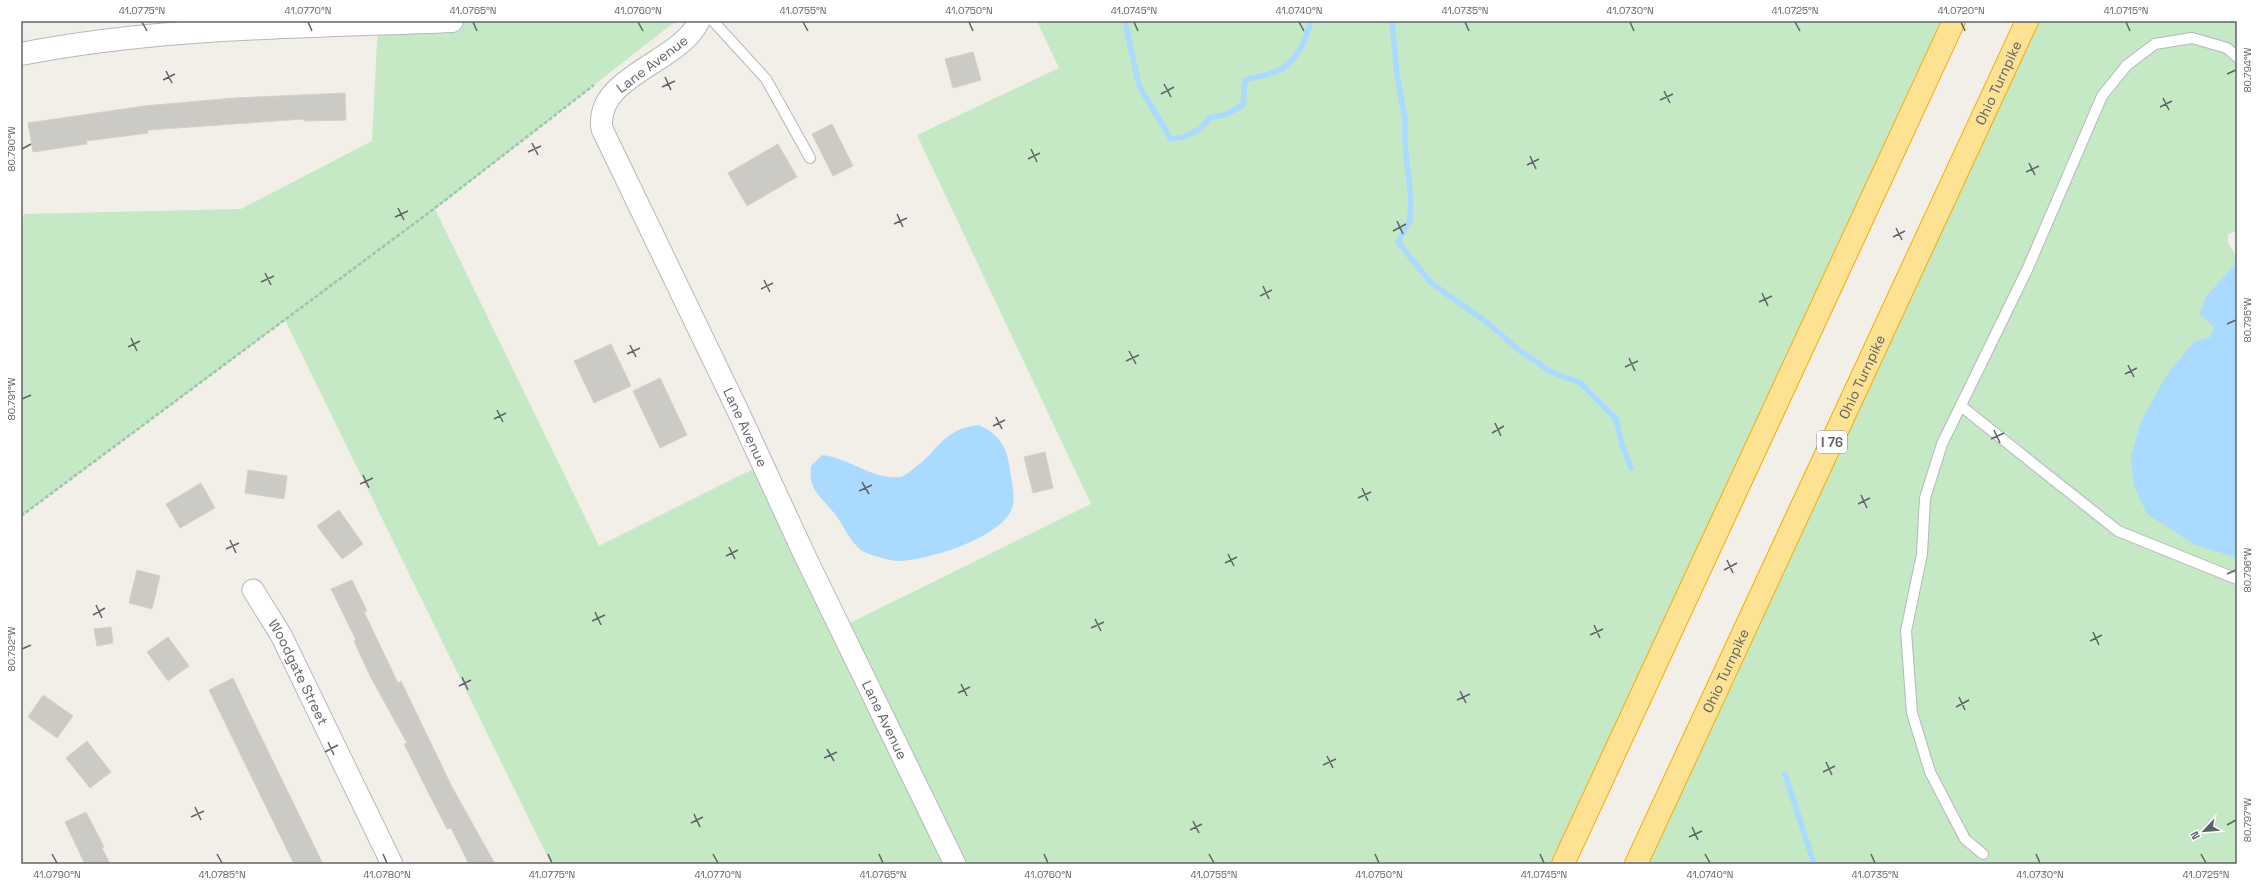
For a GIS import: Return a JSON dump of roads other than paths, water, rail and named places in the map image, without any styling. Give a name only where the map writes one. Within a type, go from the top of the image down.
[{"type":"highway","points":[[1563,864],[1954,21]]},
{"type":"highway","name":"Ohio Turnpike","points":[[1636,864],[2027,21]]},
{"type":"street","points":[[21,54],[122,38],[234,30],[452,21]]},
{"type":"street","name":"Lane Avenue","points":[[699,21],[695,30],[681,44],[621,85],[608,99],[603,108],[602,129],[738,411],[804,556],[955,864]]},
{"type":"street","name":"Woodgate Street","points":[[253,590],[281,635],[392,864]]},
{"type":"lane","points":[[713,21],[766,80],[810,158]]},
{"type":"lane","points":[[1983,854],[1966,839],[1930,772],[1912,713],[1906,630],[1922,554],[1925,498],[1942,444],[2027,270],[2102,96],[2127,65],[2155,44],[2192,38],[2227,48],[2237,57]]},
{"type":"lane","points":[[1961,406],[2118,531],[2237,579]]},
{"type":"water","points":[[2237,257],[2237,558],[2195,545],[2147,514],[2134,486],[2131,457],[2141,421],[2168,373],[2195,341],[2210,337],[2214,327],[2199,314],[2207,295],[2233,266]]},
{"type":"water","points":[[979,425],[997,437],[1007,454],[1014,496],[1013,506],[1003,521],[991,531],[942,553],[910,560],[897,561],[885,559],[862,551],[847,534],[835,514],[817,493],[812,482],[811,466],[822,455],[842,460],[880,475],[890,477],[904,476],[922,462],[942,441],[949,436],[967,427]]},
{"type":"waterway","points":[[1125,21],[1139,86],[1171,139],[1184,137],[1200,129],[1211,117],[1225,115],[1243,105],[1245,80],[1276,72],[1289,64],[1298,53],[1311,21]]},
{"type":"waterway","points":[[1392,21],[1397,75],[1405,119],[1405,143],[1411,201],[1410,220],[1398,242],[1431,283],[1485,321],[1519,350],[1551,372],[1581,383],[1616,419],[1622,445],[1631,468]]},
{"type":"waterway","points":[[1785,774],[1814,864]]}]
